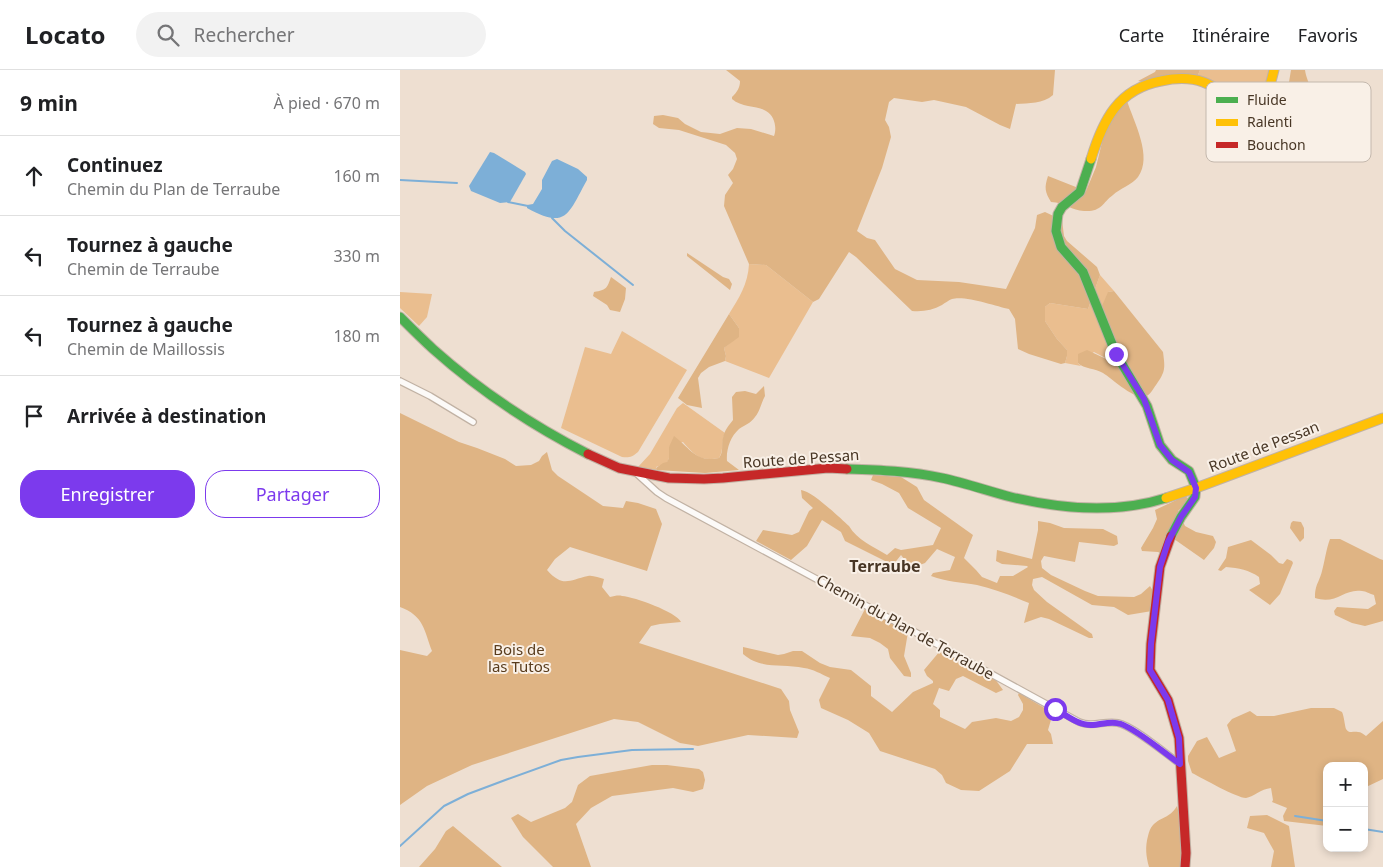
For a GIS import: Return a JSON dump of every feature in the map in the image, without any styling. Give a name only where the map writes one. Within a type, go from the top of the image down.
[{"type":"main road","points":[[1185,867],[1186,853],[1179,738],[1168,700],[1150,670],[1151,644],[1162,556],[1181,517],[1195,497],[1196,488],[1189,472],[1172,460],[1160,445],[1144,399],[1116,354],[1083,272],[1061,247],[1056,231],[1056,221],[1062,207],[1080,192],[1101,130],[1118,103],[1141,86],[1170,79],[1189,79],[1206,84]]},
{"type":"main road","name":"Route de Pessan","points":[[400,317],[455,368],[550,434],[611,464],[635,472],[669,478],[704,480],[828,468],[897,471],[944,478],[1044,504],[1082,508],[1117,508],[1153,502],[1196,488],[1383,418]]},
{"type":"street","points":[[400,381],[474,422]]},
{"type":"street","name":"Chemin du Plan de Terraube","points":[[635,472],[666,498],[1079,722],[1086,725],[1111,722],[1129,727],[1180,764]]},
{"type":"shaded area","points":[[1200,70],[1269,70],[1267,82],[1210,82],[1200,78],[1198,75]]},
{"type":"shaded area","points":[[749,264],[766,265],[813,302],[769,378],[725,361],[724,348],[730,343],[739,328],[729,314],[745,284]]},
{"type":"shaded area","points":[[1100,275],[1114,291],[1108,292],[1120,357],[1117,364],[1094,352],[1078,363],[1081,366],[1065,363],[1067,350],[1045,321],[1045,307],[1050,303],[1088,309]]},
{"type":"shaded area","points":[[400,292],[432,294],[427,317],[419,326],[400,308]]},
{"type":"shaded area","points":[[622,331],[687,370],[638,452],[627,457],[622,457],[561,428],[585,347],[611,354]]},
{"type":"shaded area","points":[[683,403],[725,433],[719,458],[707,459],[698,456],[683,442],[669,447],[667,463],[656,467],[657,470],[638,467],[650,454],[677,408]]},
{"type":"green space","points":[[726,70],[1055,70],[1053,95],[1040,102],[1016,104],[1010,129],[966,107],[934,100],[922,102],[894,98],[889,102],[885,120],[891,137],[882,168],[857,231],[867,238],[875,240],[895,269],[917,280],[959,282],[1006,289],[1035,228],[1037,215],[1045,212],[1062,220],[1064,236],[1067,241],[1097,267],[1100,275],[1088,309],[1050,303],[1045,307],[1045,321],[1067,350],[1065,363],[1061,364],[1018,349],[1015,319],[1009,309],[957,298],[931,309],[912,311],[849,252],[819,299],[813,302],[766,265],[749,264],[724,206],[725,195],[733,183],[728,175],[737,159],[735,153],[726,145],[679,130],[659,128],[653,124],[654,116],[663,115],[678,118],[701,132],[720,134],[737,128],[751,129],[774,136],[774,122],[769,113],[762,109],[740,104],[732,99],[739,88],[740,81]]},
{"type":"green space","points":[[1156,70],[1200,70],[1198,75],[1175,74],[1144,82],[1138,81]]},
{"type":"green space","points":[[1291,70],[1305,70],[1308,82],[1289,82]]},
{"type":"green space","points":[[1127,101],[1138,129],[1143,150],[1144,160],[1138,177],[1095,210],[1080,211],[1060,203],[1051,202],[1046,190],[1048,176],[1086,191],[1096,167],[1105,130],[1115,114]]},
{"type":"green space","points":[[687,253],[729,279],[732,284],[730,290],[687,256]]},
{"type":"green space","points":[[611,277],[626,288],[625,299],[620,312],[610,310],[607,305],[593,296],[594,292],[606,288]]},
{"type":"green space","points":[[1114,291],[1163,352],[1163,373],[1151,392],[1146,396],[1141,397],[1130,393],[1103,373],[1078,363],[1078,354],[1087,350],[1117,364],[1123,361],[1102,312],[1102,306],[1108,292]]},
{"type":"green space","points":[[729,314],[739,328],[739,337],[724,348],[725,361],[709,367],[698,378],[702,408],[687,405],[678,398]]},
{"type":"green space","points":[[764,386],[765,396],[757,415],[752,421],[736,432],[729,444],[727,461],[739,470],[705,473],[657,470],[656,468],[667,462],[669,458],[669,447],[674,436],[689,450],[699,456],[711,459],[719,458],[724,433],[733,420],[732,397],[736,392],[745,391],[756,394]]},
{"type":"green space","name":"Bois de las Tutos","points":[[400,413],[459,442],[505,459],[516,466],[531,465],[539,461],[547,452],[552,470],[558,476],[603,506],[623,508],[626,501],[656,509],[662,524],[647,571],[570,547],[555,559],[547,570],[562,581],[571,581],[590,576],[604,579],[602,587],[610,597],[619,596],[636,599],[678,618],[681,622],[651,626],[639,643],[781,689],[789,701],[790,710],[799,732],[797,738],[748,735],[698,746],[680,743],[638,722],[614,719],[472,765],[427,786],[400,805],[400,650],[427,656],[432,651],[419,619],[400,607]]},
{"type":"green space","points":[[873,475],[901,477],[917,487],[924,500],[973,535],[964,558],[982,577],[997,583],[1000,576],[1013,576],[1028,567],[1002,564],[996,561],[997,550],[1032,559],[1038,521],[1064,528],[1103,529],[1117,536],[1118,544],[1114,546],[1079,542],[1075,562],[1044,556],[1041,561],[1042,568],[1051,575],[1098,596],[1134,597],[1150,586],[1153,591],[1152,611],[1128,615],[1114,607],[1092,605],[1042,577],[1033,579],[1032,585],[1034,590],[1047,602],[1092,634],[1093,638],[1089,638],[1041,617],[1024,623],[1029,603],[984,587],[931,576],[933,573],[950,570],[955,557],[937,549],[925,563],[917,566],[908,564],[901,555],[893,565],[845,541],[841,532],[822,520],[807,546],[791,560],[756,541],[763,530],[792,535],[799,532],[809,511],[813,508],[802,498],[801,490],[806,491],[825,505],[861,539],[887,555],[895,548],[901,550],[933,545],[941,528],[908,508],[899,493],[871,480]]},
{"type":"green space","points":[[1185,496],[1189,499],[1178,511],[1185,526],[1196,532],[1213,536],[1216,542],[1214,548],[1204,560],[1174,539],[1166,556],[1158,552],[1142,551],[1141,548],[1157,519],[1155,510]]},
{"type":"green space","points":[[1293,521],[1301,522],[1304,528],[1304,538],[1300,542],[1290,528]]},
{"type":"green space","points":[[1330,539],[1340,539],[1383,560],[1383,621],[1365,626],[1352,623],[1335,615],[1334,611],[1337,607],[1368,609],[1376,604],[1374,595],[1365,591],[1350,592],[1323,600],[1315,598],[1316,586]]},
{"type":"green space","points":[[1251,540],[1279,563],[1283,564],[1287,559],[1293,563],[1280,594],[1270,605],[1249,590],[1260,584],[1259,577],[1248,571],[1235,568],[1226,567],[1221,571],[1218,570],[1226,558],[1228,547]]},
{"type":"green space","points":[[865,609],[908,632],[904,656],[911,677],[904,676],[890,658],[888,649],[880,643],[870,638],[851,636]]},
{"type":"green space","points":[[743,647],[778,655],[802,651],[830,667],[851,670],[871,686],[871,696],[892,712],[913,692],[933,683],[924,670],[940,651],[995,679],[1003,690],[996,693],[963,676],[956,679],[949,691],[939,688],[933,704],[940,710],[940,717],[965,729],[972,722],[996,718],[1011,721],[1019,717],[1023,710],[1019,693],[1053,713],[1048,730],[1053,744],[1027,744],[1010,771],[979,791],[961,790],[946,783],[942,775],[935,769],[880,751],[869,733],[848,720],[821,708],[819,700],[830,678],[807,669],[757,662],[743,654]]},
{"type":"green space","points":[[1311,708],[1334,708],[1342,712],[1347,731],[1360,732],[1366,736],[1383,721],[1383,779],[1368,786],[1368,762],[1323,762],[1323,826],[1284,821],[1283,816],[1287,808],[1272,802],[1271,788],[1246,798],[1192,773],[1188,756],[1197,741],[1207,737],[1219,758],[1236,751],[1227,725],[1232,719],[1250,711],[1257,716],[1274,716]]},
{"type":"green space","points":[[652,765],[699,769],[703,772],[705,780],[703,789],[693,792],[673,788],[612,796],[591,808],[576,824],[591,867],[553,867],[523,837],[511,818],[518,814],[531,822],[565,808],[572,802],[578,785],[590,776]]},
{"type":"green space","points":[[1177,806],[1181,828],[1181,867],[1149,867],[1146,848],[1150,829]]},
{"type":"green space","points":[[1267,815],[1289,826],[1295,867],[1271,867],[1274,851],[1264,833],[1247,828],[1250,816]]},
{"type":"green space","points":[[453,826],[502,867],[419,867],[435,849],[446,831]]},
{"type":"water","points":[[490,152],[526,174],[510,202],[500,203],[471,191],[469,186]]},
{"type":"water","points":[[557,159],[578,169],[587,177],[587,180],[570,210],[559,218],[551,218],[527,208],[527,205],[533,204],[542,189],[542,180],[552,161]]},
{"type":"waterway","points":[[400,180],[457,183]]},
{"type":"waterway","points":[[508,202],[528,206]]},
{"type":"waterway","points":[[552,218],[565,231],[633,285]]},
{"type":"waterway","points":[[400,846],[444,806],[468,794],[561,760],[632,750],[693,749]]},
{"type":"waterway","points":[[1295,816],[1323,820]]},
{"type":"waterway","points":[[1368,830],[1383,832]]},
{"type":"traffic: fast","points":[[1091,159],[1080,192],[1062,207],[1058,214],[1056,231],[1061,247],[1083,272],[1116,354],[1147,406],[1160,445],[1172,460],[1189,471],[1196,488],[1195,497],[1171,536]]},
{"type":"traffic: fast","points":[[400,317],[433,349],[488,393],[547,432],[588,454]]},
{"type":"traffic: fast","points":[[847,469],[919,474],[959,482],[1011,497],[1069,507],[1108,508],[1147,503],[1166,498]]},
{"type":"traffic: slow","points":[[1270,82],[1274,70]]},
{"type":"traffic: slow","points":[[1091,159],[1107,119],[1114,108],[1134,91],[1146,85],[1177,79],[1198,80],[1206,83]]},
{"type":"traffic: slow","points":[[1166,498],[1383,418]]},
{"type":"traffic: jam","points":[[588,454],[619,468],[669,478],[704,479],[828,468],[847,469]]},
{"type":"traffic: jam","points":[[1171,536],[1160,567],[1151,644],[1150,670],[1168,700],[1179,738],[1186,853],[1185,867]]},
{"type":"district","name":"Terraube","points":[[885,566]]},
{"type":"route","points":[[1055,709],[1086,725],[1111,722],[1129,727],[1180,764],[1179,738],[1174,718],[1168,700],[1150,670],[1151,644],[1162,556],[1181,517],[1195,497],[1196,488],[1192,475],[1172,460],[1160,445],[1144,399],[1116,354]]}]
